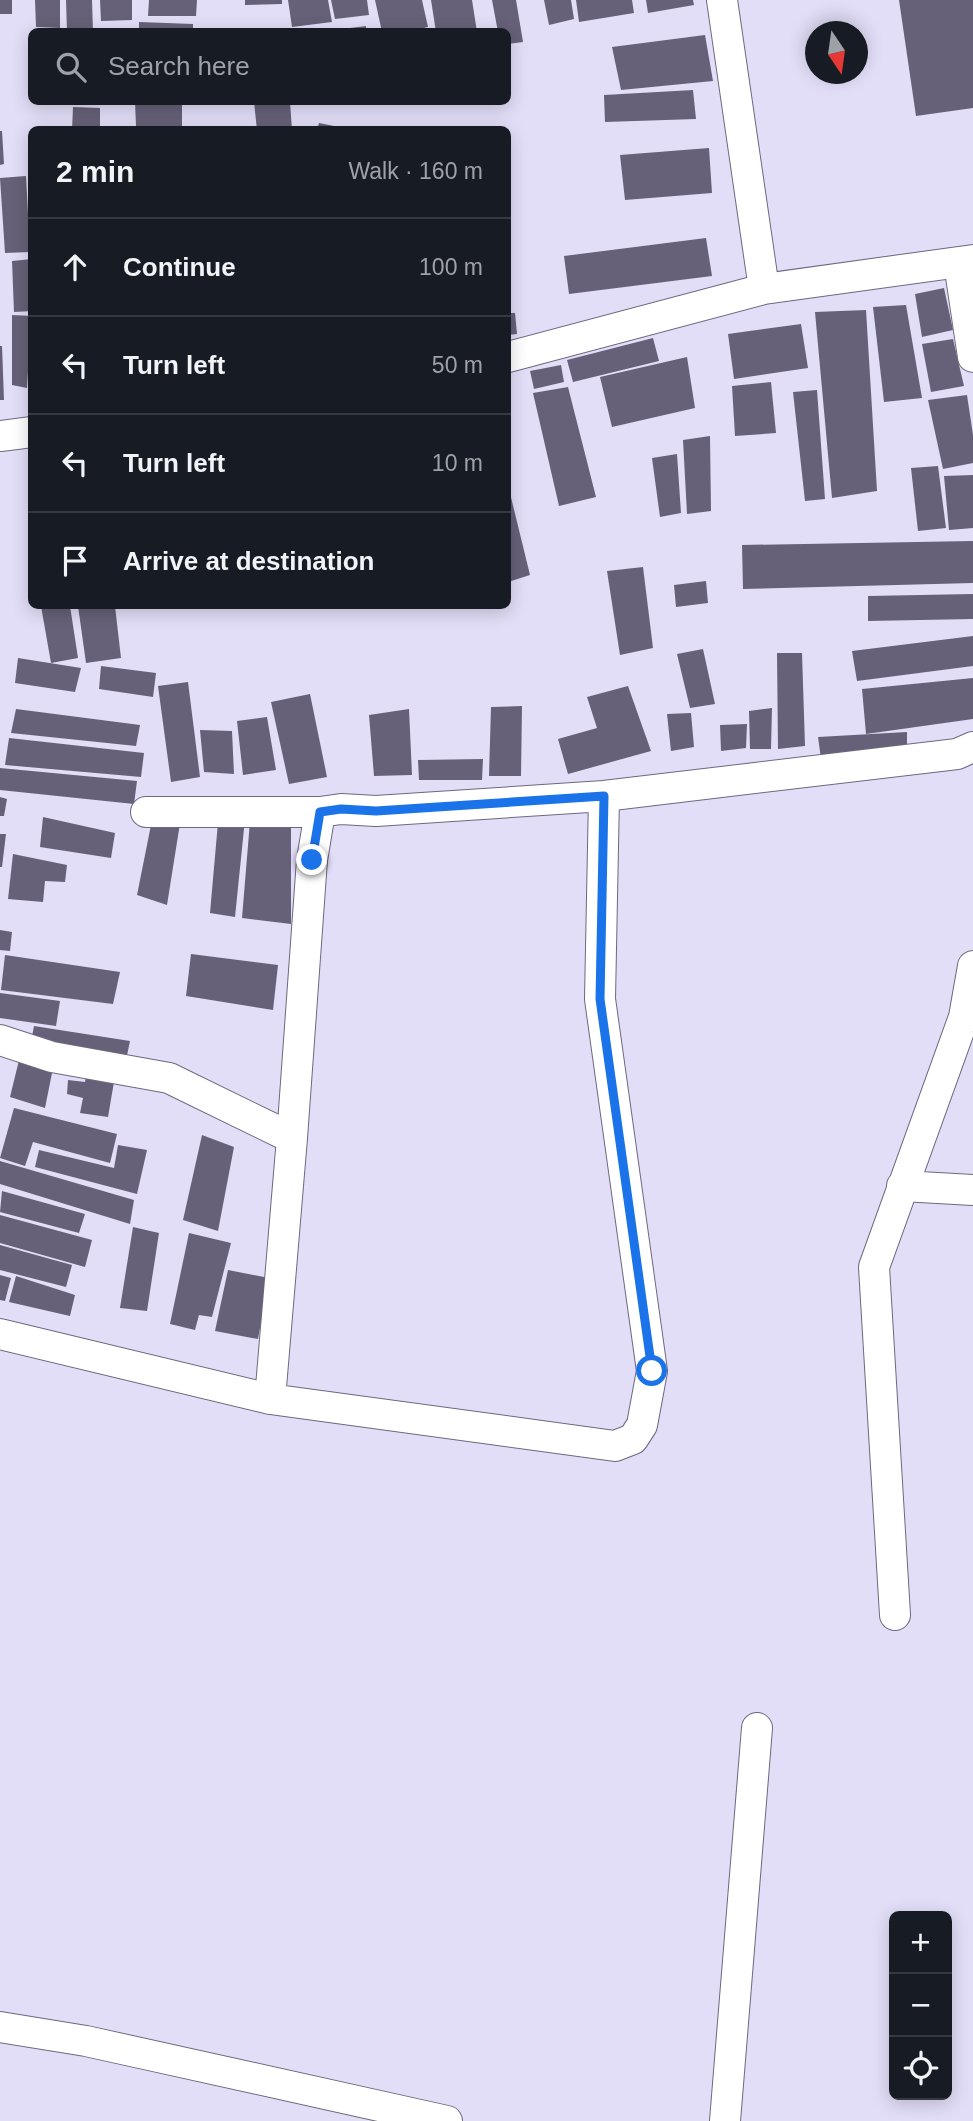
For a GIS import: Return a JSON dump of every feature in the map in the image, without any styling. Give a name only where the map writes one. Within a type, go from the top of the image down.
[{"type":"street","points":[[722,0],[764,289]]},
{"type":"street","points":[[511,355],[764,289],[966,261],[973,357]]},
{"type":"street","points":[[0,436],[28,432]]},
{"type":"street","points":[[146,812],[320,812],[341,809],[376,811],[604,796],[944,756],[973,747]]},
{"type":"street","points":[[0,1334],[270,1399],[615,1446],[632,1440],[642,1424],[652,1371],[600,999],[604,796]]},
{"type":"street","points":[[270,1399],[312,860],[320,812]]},
{"type":"street","points":[[895,1615],[874,1267],[902,1186],[969,1017],[973,966]]},
{"type":"street","points":[[0,1041],[52,1057],[169,1078],[292,1138]]},
{"type":"street","points":[[902,1186],[973,1189]]},
{"type":"street","points":[[725,2121],[757,1728]]},
{"type":"street","points":[[0,2027],[86,2041],[363,2112],[447,2121]]},
{"type":"building","points":[[0,0],[12,0],[12,14],[0,14]]},
{"type":"building","points":[[35,0],[60,0],[60,28],[36,27]]},
{"type":"building","points":[[66,0],[92,0],[93,28],[67,28]]},
{"type":"building","points":[[100,0],[132,0],[132,20],[101,21]]},
{"type":"building","points":[[149,0],[197,0],[196,16],[148,16]]},
{"type":"building","points":[[245,0],[282,0],[282,4],[245,5]]},
{"type":"building","points":[[288,0],[328,0],[332,22],[292,27]]},
{"type":"building","points":[[331,0],[367,0],[369,15],[335,19]]},
{"type":"building","points":[[375,0],[422,0],[428,27],[381,28]]},
{"type":"building","points":[[431,0],[472,0],[476,28],[435,28]]},
{"type":"building","points":[[492,0],[516,0],[523,42],[511,44],[511,28],[497,28]]},
{"type":"building","points":[[544,0],[571,0],[574,19],[549,25]]},
{"type":"building","points":[[576,0],[632,0],[634,13],[579,22]]},
{"type":"building","points":[[646,0],[693,0],[694,5],[648,13]]},
{"type":"building","points":[[899,0],[973,0],[973,108],[916,116]]},
{"type":"building","points":[[139,22],[193,24],[193,28],[139,28]]},
{"type":"building","points":[[705,35],[713,81],[621,90],[612,47]]},
{"type":"building","points":[[693,90],[696,119],[605,122],[604,95]]},
{"type":"building","points":[[135,105],[182,105],[182,126],[136,126]]},
{"type":"building","points":[[254,105],[290,105],[292,126],[257,126]]},
{"type":"building","points":[[73,107],[100,108],[100,126],[72,126]]},
{"type":"building","points":[[0,131],[4,164],[0,165]]},
{"type":"building","points":[[709,148],[712,193],[625,200],[620,155]]},
{"type":"building","points":[[26,176],[28,252],[5,253],[0,178]]},
{"type":"building","points":[[706,238],[712,276],[569,294],[564,256]]},
{"type":"building","points":[[28,259],[28,311],[14,312],[12,261]]},
{"type":"building","points":[[944,288],[953,330],[922,337],[915,294]]},
{"type":"building","points":[[906,305],[922,398],[884,402],[873,307]]},
{"type":"building","points":[[866,310],[877,491],[832,498],[815,312]]},
{"type":"building","points":[[511,313],[515,313],[517,334],[511,335]]},
{"type":"building","points":[[12,315],[28,316],[27,388],[12,385]]},
{"type":"building","points":[[801,324],[808,368],[734,379],[728,334]]},
{"type":"building","points":[[653,338],[659,361],[573,382],[567,360]]},
{"type":"building","points":[[953,339],[964,386],[931,392],[922,344]]},
{"type":"building","points":[[2,346],[4,400],[0,400]]},
{"type":"building","points":[[687,357],[695,408],[612,427],[600,377]]},
{"type":"building","points":[[561,365],[564,382],[534,389],[530,371]]},
{"type":"building","points":[[771,382],[776,433],[735,436],[732,386]]},
{"type":"building","points":[[568,387],[596,497],[559,506],[533,393]]},
{"type":"building","points":[[817,390],[825,499],[805,501],[793,392]]},
{"type":"building","points":[[967,395],[973,435],[973,463],[943,469],[928,400]]},
{"type":"building","points":[[710,436],[711,511],[687,514],[683,440]]},
{"type":"building","points":[[677,454],[681,513],[660,517],[652,458]]},
{"type":"building","points":[[938,466],[946,528],[918,531],[911,468]]},
{"type":"building","points":[[973,475],[973,528],[949,530],[944,476]]},
{"type":"building","points":[[511,497],[530,575],[511,581]]},
{"type":"building","points":[[973,541],[973,583],[743,589],[742,545]]},
{"type":"building","points":[[643,567],[653,648],[620,655],[607,571]]},
{"type":"building","points":[[706,581],[708,603],[676,607],[674,585]]},
{"type":"building","points":[[973,594],[973,619],[868,621],[868,596]]},
{"type":"building","points":[[42,609],[70,609],[78,658],[51,663]]},
{"type":"building","points":[[78,609],[115,609],[121,658],[86,663]]},
{"type":"building","points":[[973,636],[973,666],[857,681],[852,651]]},
{"type":"building","points":[[703,649],[715,704],[690,708],[677,654]]},
{"type":"building","points":[[777,653],[802,653],[805,746],[778,749]]},
{"type":"building","points":[[18,658],[81,668],[75,692],[15,683]]},
{"type":"building","points":[[101,666],[156,673],[153,697],[99,689]]},
{"type":"building","points":[[973,678],[973,719],[866,734],[862,689]]},
{"type":"building","points":[[188,682],[200,777],[171,782],[158,686]]},
{"type":"building","points":[[628,686],[651,751],[568,774],[558,739],[597,728],[587,697]]},
{"type":"building","points":[[310,694],[327,777],[289,784],[271,702]]},
{"type":"building","points":[[522,706],[521,776],[489,776],[491,707]]},
{"type":"building","points":[[772,708],[771,749],[750,749],[749,711]]},
{"type":"building","points":[[16,709],[140,725],[136,746],[11,733]]},
{"type":"building","points":[[409,709],[412,775],[374,776],[369,715]]},
{"type":"building","points":[[691,713],[694,747],[671,751],[667,714]]},
{"type":"building","points":[[267,717],[276,770],[243,775],[237,721]]},
{"type":"building","points":[[747,724],[746,748],[721,751],[720,725]]},
{"type":"building","points":[[200,730],[232,731],[234,774],[204,772]]},
{"type":"building","points":[[907,732],[907,751],[821,759],[818,737]]},
{"type":"building","points":[[9,738],[144,753],[141,777],[5,765]]},
{"type":"building","points":[[483,759],[482,780],[419,780],[418,760]]},
{"type":"building","points":[[0,768],[137,781],[134,804],[0,790]]},
{"type":"building","points":[[0,797],[7,799],[4,816],[0,816]]},
{"type":"building","points":[[154,810],[181,817],[167,905],[137,895]]},
{"type":"building","points":[[219,811],[245,819],[235,917],[210,913]]},
{"type":"building","points":[[43,817],[115,833],[111,858],[40,847]]},
{"type":"building","points":[[250,821],[291,823],[291,924],[242,918]]},
{"type":"building","points":[[0,834],[6,834],[2,867],[0,867]]},
{"type":"building","points":[[13,854],[67,865],[65,882],[45,881],[43,902],[8,899]]},
{"type":"building","points":[[0,930],[12,932],[10,951],[0,950]]},
{"type":"building","points":[[191,954],[278,965],[273,1010],[186,996]]},
{"type":"building","points":[[5,955],[120,972],[113,1004],[1,990]]},
{"type":"building","points":[[0,993],[60,1001],[56,1026],[0,1018]]},
{"type":"building","points":[[34,1026],[130,1041],[125,1065],[31,1042]]},
{"type":"building","points":[[20,1056],[53,1068],[45,1108],[10,1097]]},
{"type":"building","points":[[87,1069],[115,1076],[108,1117],[80,1113],[83,1098],[67,1094],[68,1080],[85,1082]]},
{"type":"building","points":[[14,1108],[117,1134],[110,1163],[33,1142],[25,1166],[0,1158]]},
{"type":"building","points":[[202,1135],[234,1147],[218,1231],[183,1220]]},
{"type":"building","points":[[118,1145],[147,1150],[137,1194],[35,1167],[39,1150],[114,1168]]},
{"type":"building","points":[[0,1161],[134,1200],[130,1224],[0,1184]]},
{"type":"building","points":[[2,1191],[85,1214],[79,1233],[0,1212]]},
{"type":"building","points":[[0,1215],[92,1240],[85,1267],[0,1243]]},
{"type":"building","points":[[133,1227],[159,1233],[147,1311],[120,1308]]},
{"type":"building","points":[[189,1233],[231,1243],[212,1317],[199,1315],[195,1330],[170,1324]]},
{"type":"building","points":[[0,1245],[72,1265],[66,1287],[0,1270]]},
{"type":"building","points":[[228,1270],[269,1278],[258,1339],[215,1331]]},
{"type":"building","points":[[0,1275],[11,1278],[5,1301],[0,1300]]},
{"type":"building","points":[[16,1276],[75,1295],[70,1316],[9,1302]]},
{"type":"route","points":[[312,860],[320,812],[341,809],[376,811],[604,796],[600,999],[652,1371]]}]
